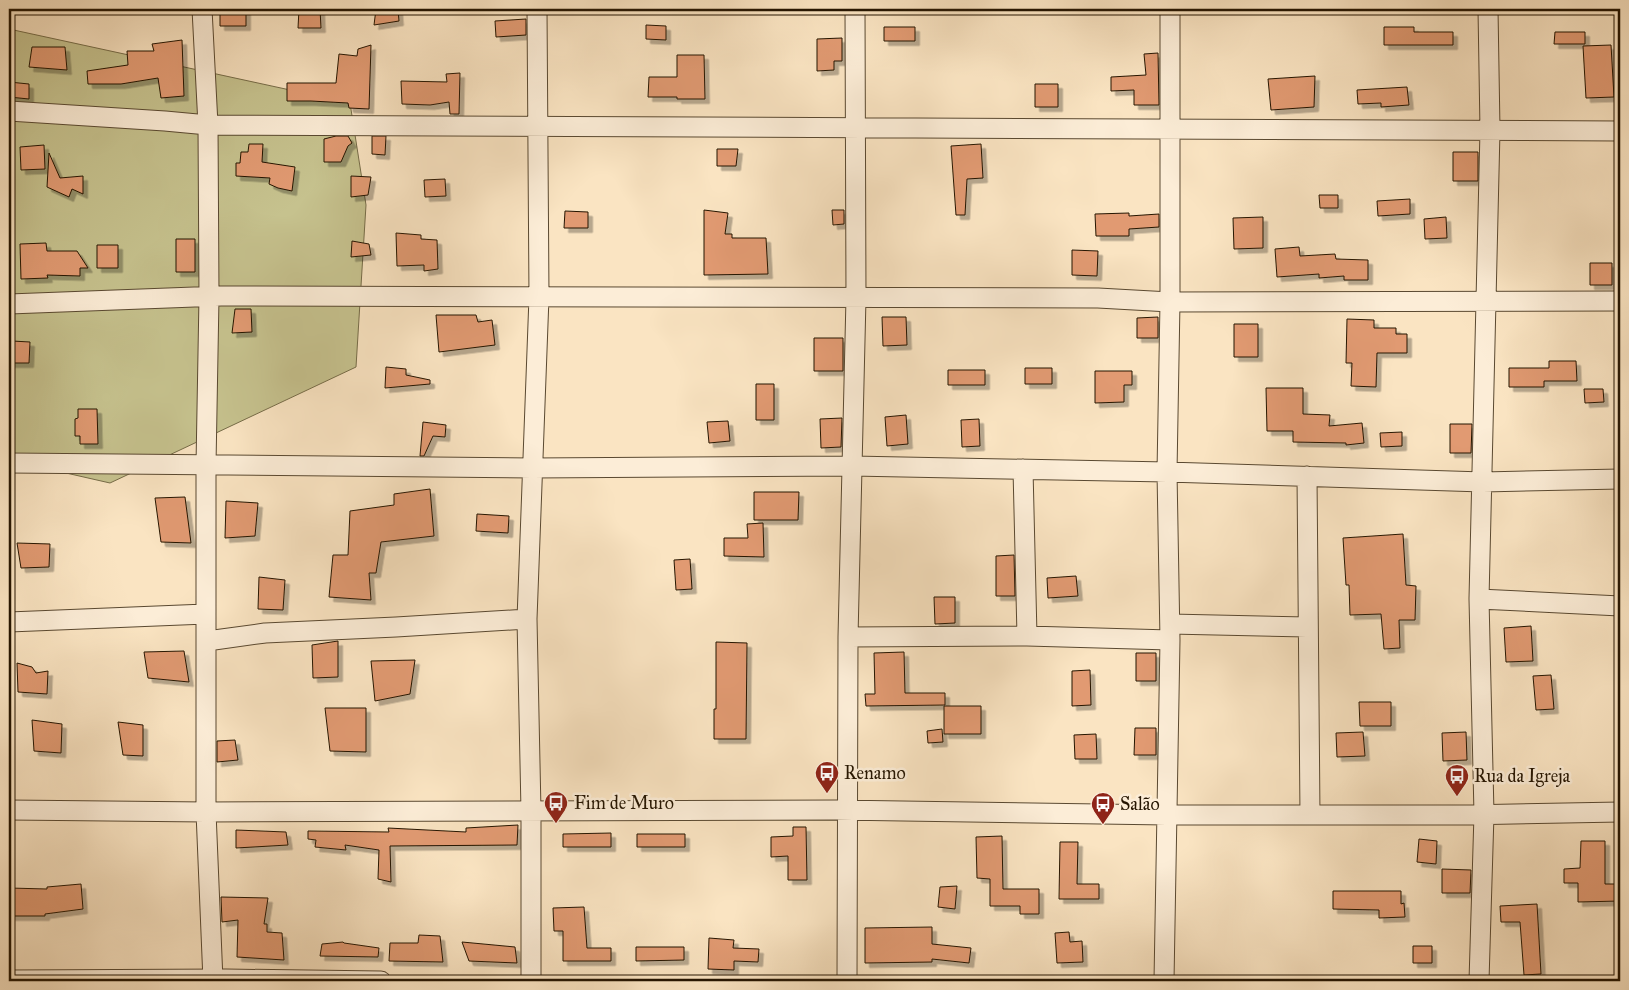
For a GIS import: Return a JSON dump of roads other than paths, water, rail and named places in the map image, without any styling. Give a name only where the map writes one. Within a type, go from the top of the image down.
[{"type":"street","points":[[202,9],[208,125],[209,296],[206,465],[206,812],[213,980]]},
{"type":"street","points":[[531,981],[531,811],[527,619],[539,297],[537,9]]},
{"type":"street","points":[[848,981],[848,637],[856,298],[855,9]]},
{"type":"street","points":[[1164,981],[1170,632],[1167,472],[1170,302],[1170,9]]},
{"type":"street","points":[[1479,981],[1484,814],[1479,599],[1490,130],[1488,9]]},
{"type":"street","points":[[9,111],[208,125],[539,124],[1620,131]]},
{"type":"street","points":[[9,304],[209,296],[1098,298],[1170,302],[1620,301]]},
{"type":"street","points":[[9,463],[532,468],[852,466],[1167,472],[1483,482],[1620,479]]},
{"type":"street","points":[[1023,469],[1028,636]]},
{"type":"street","points":[[1307,476],[1310,815]]},
{"type":"street","points":[[1479,599],[1620,606]]},
{"type":"street","points":[[9,622],[206,614]]},
{"type":"street","points":[[207,641],[265,633],[527,619]]},
{"type":"street","points":[[848,637],[1028,636],[1307,627]]},
{"type":"street","points":[[9,810],[206,812],[848,810],[1168,815],[1620,812]]},
{"type":"street","points":[[9,980],[381,981]]},
{"type":"place","name":"Renamo","points":[[827,794]]},
{"type":"place","name":"Rua da Igreja","points":[[1457,797]]},
{"type":"place","name":"Fim de Muro","points":[[556,824]]},
{"type":"place","name":"Salão","points":[[1103,825]]}]
